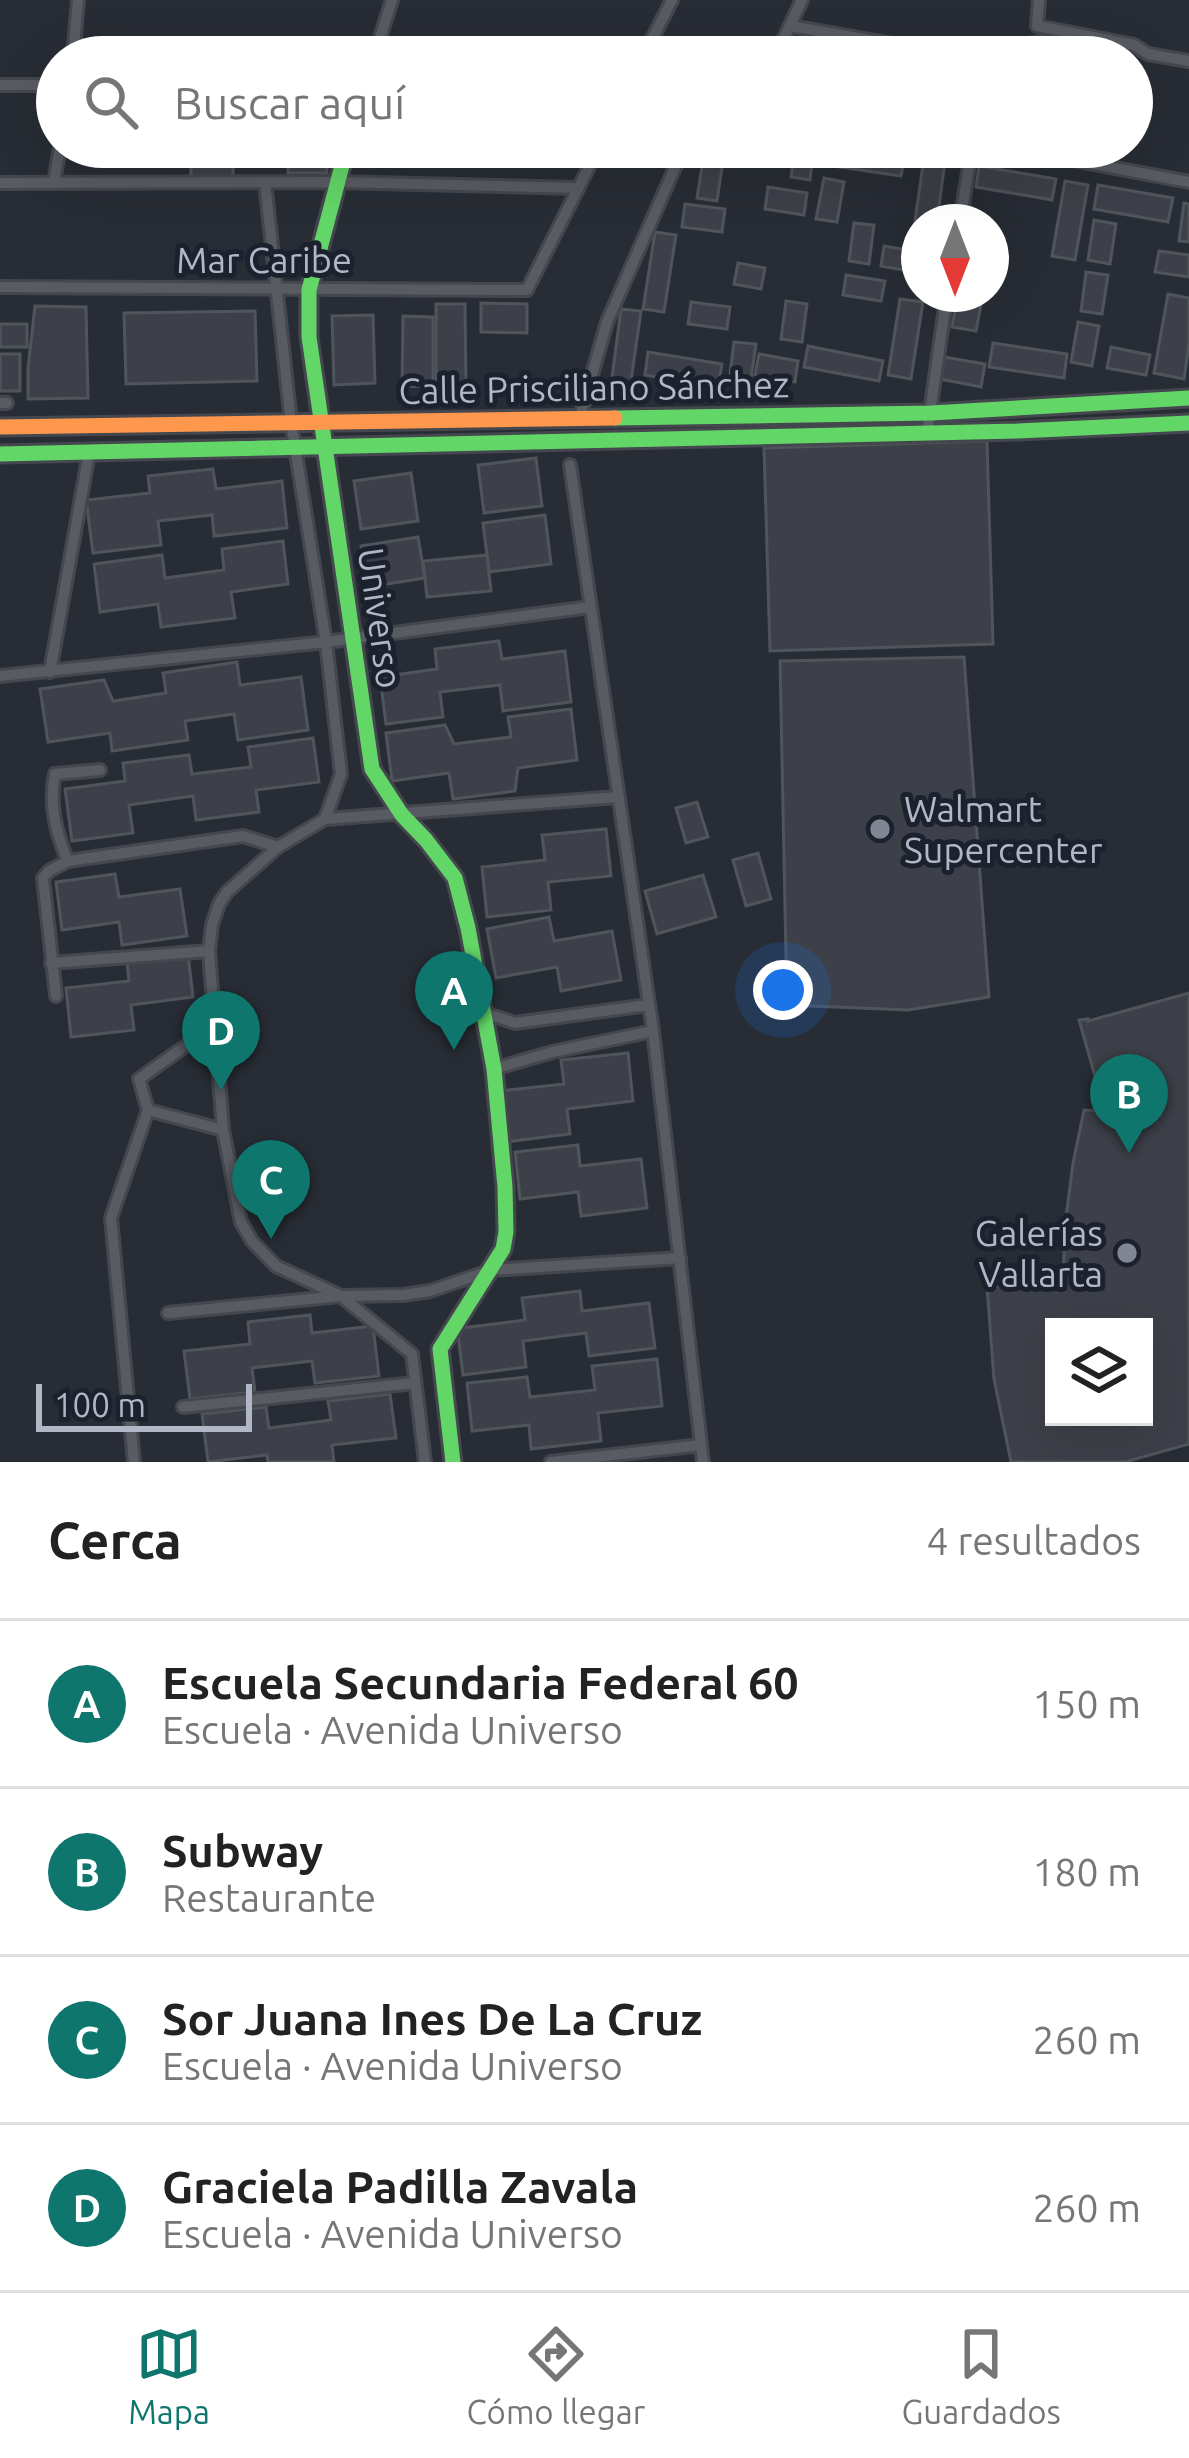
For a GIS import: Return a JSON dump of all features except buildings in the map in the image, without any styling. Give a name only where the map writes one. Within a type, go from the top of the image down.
[{"type":"main road","name":"Universo","points":[[341,168],[308,290],[309,337],[372,769],[403,815]]},
{"type":"main road","name":"Calle Prisciliano Sánchez","points":[[0,427],[931,412],[1189,398]]},
{"type":"main road","name":"Calle Prisciliano Sánchez","points":[[0,454],[1189,423]]},
{"type":"main road","points":[[403,815],[454,878],[468,928],[494,1070],[506,1187],[502,1249],[440,1349],[453,1462]]},
{"type":"street","points":[[75,36],[78,0]]},
{"type":"street","points":[[381,36],[392,0]]},
{"type":"street","points":[[654,36],[672,0]]},
{"type":"street","points":[[785,36],[802,0]]},
{"type":"street","points":[[1040,0],[1037,26],[1088,36]]},
{"type":"street","points":[[790,26],[847,36]]},
{"type":"street","points":[[1153,55],[1189,62]]},
{"type":"street","points":[[0,85],[36,85]]},
{"type":"street","points":[[54,182],[56,168]]},
{"type":"street","points":[[0,183],[337,182],[578,188],[588,168]]},
{"type":"street","points":[[580,417],[607,322],[675,168]]},
{"type":"street","points":[[963,204],[969,168]]},
{"type":"street","points":[[1115,168],[1189,182]]},
{"type":"street","name":"Universo","points":[[265,182],[291,422],[326,642],[341,774],[325,819]]},
{"type":"street","name":"Mar Caribe","points":[[0,287],[527,290],[578,188]]},
{"type":"street","points":[[927,433],[945,312]]},
{"type":"street","points":[[50,673],[89,453]]},
{"type":"street","points":[[570,465],[653,1031],[703,1462]]},
{"type":"street","points":[[0,676],[326,642],[590,607]]},
{"type":"street","points":[[341,774],[372,769]]},
{"type":"street","points":[[68,861],[58,838],[52,789],[55,774],[100,770]]},
{"type":"street","points":[[425,1462],[412,1354],[341,1296],[276,1266],[241,1222],[224,1130],[210,935],[219,904],[237,882],[278,847],[325,819],[618,796]]},
{"type":"street","points":[[56,996],[43,878],[49,871],[68,861],[243,836],[278,847]]},
{"type":"street","points":[[52,963],[209,951]]},
{"type":"street","points":[[485,1013],[515,1023],[648,1005]]},
{"type":"street","points":[[134,1462],[111,1218],[148,1110],[139,1079],[215,1024]]},
{"type":"street","points":[[494,1070],[552,1052],[653,1031]]},
{"type":"street","points":[[148,1110],[224,1130]]},
{"type":"street","points":[[168,1313],[341,1296],[403,1295],[492,1270],[680,1258]]},
{"type":"street","points":[[412,1354],[440,1349]]},
{"type":"street","points":[[183,1407],[415,1383]]},
{"type":"street","points":[[551,1462],[701,1445]]},
{"type":"traffic: fast","points":[[341,168],[309,290],[309,337],[372,769],[402,815],[455,878],[494,1069],[505,1187],[503,1249],[440,1349],[453,1462]]},
{"type":"traffic: fast","points":[[615,418],[931,413],[1189,398]]},
{"type":"traffic: fast","points":[[0,454],[1189,423]]},
{"type":"traffic: slow","points":[[0,427],[615,418]]},
{"type":"place","name":"Walmart Supercenter","points":[[880,829]]},
{"type":"place","name":"Escuela Secundaria Federal 60","points":[[454,1050]]},
{"type":"place","name":"Graciela Padilla Zavala","points":[[221,1090]]},
{"type":"place","name":"Subway","points":[[1129,1153]]},
{"type":"place","name":"Sor Juana Ines De La Cruz","points":[[271,1239]]},
{"type":"place","name":"Galerías Vallarta","points":[[1127,1253]]}]
